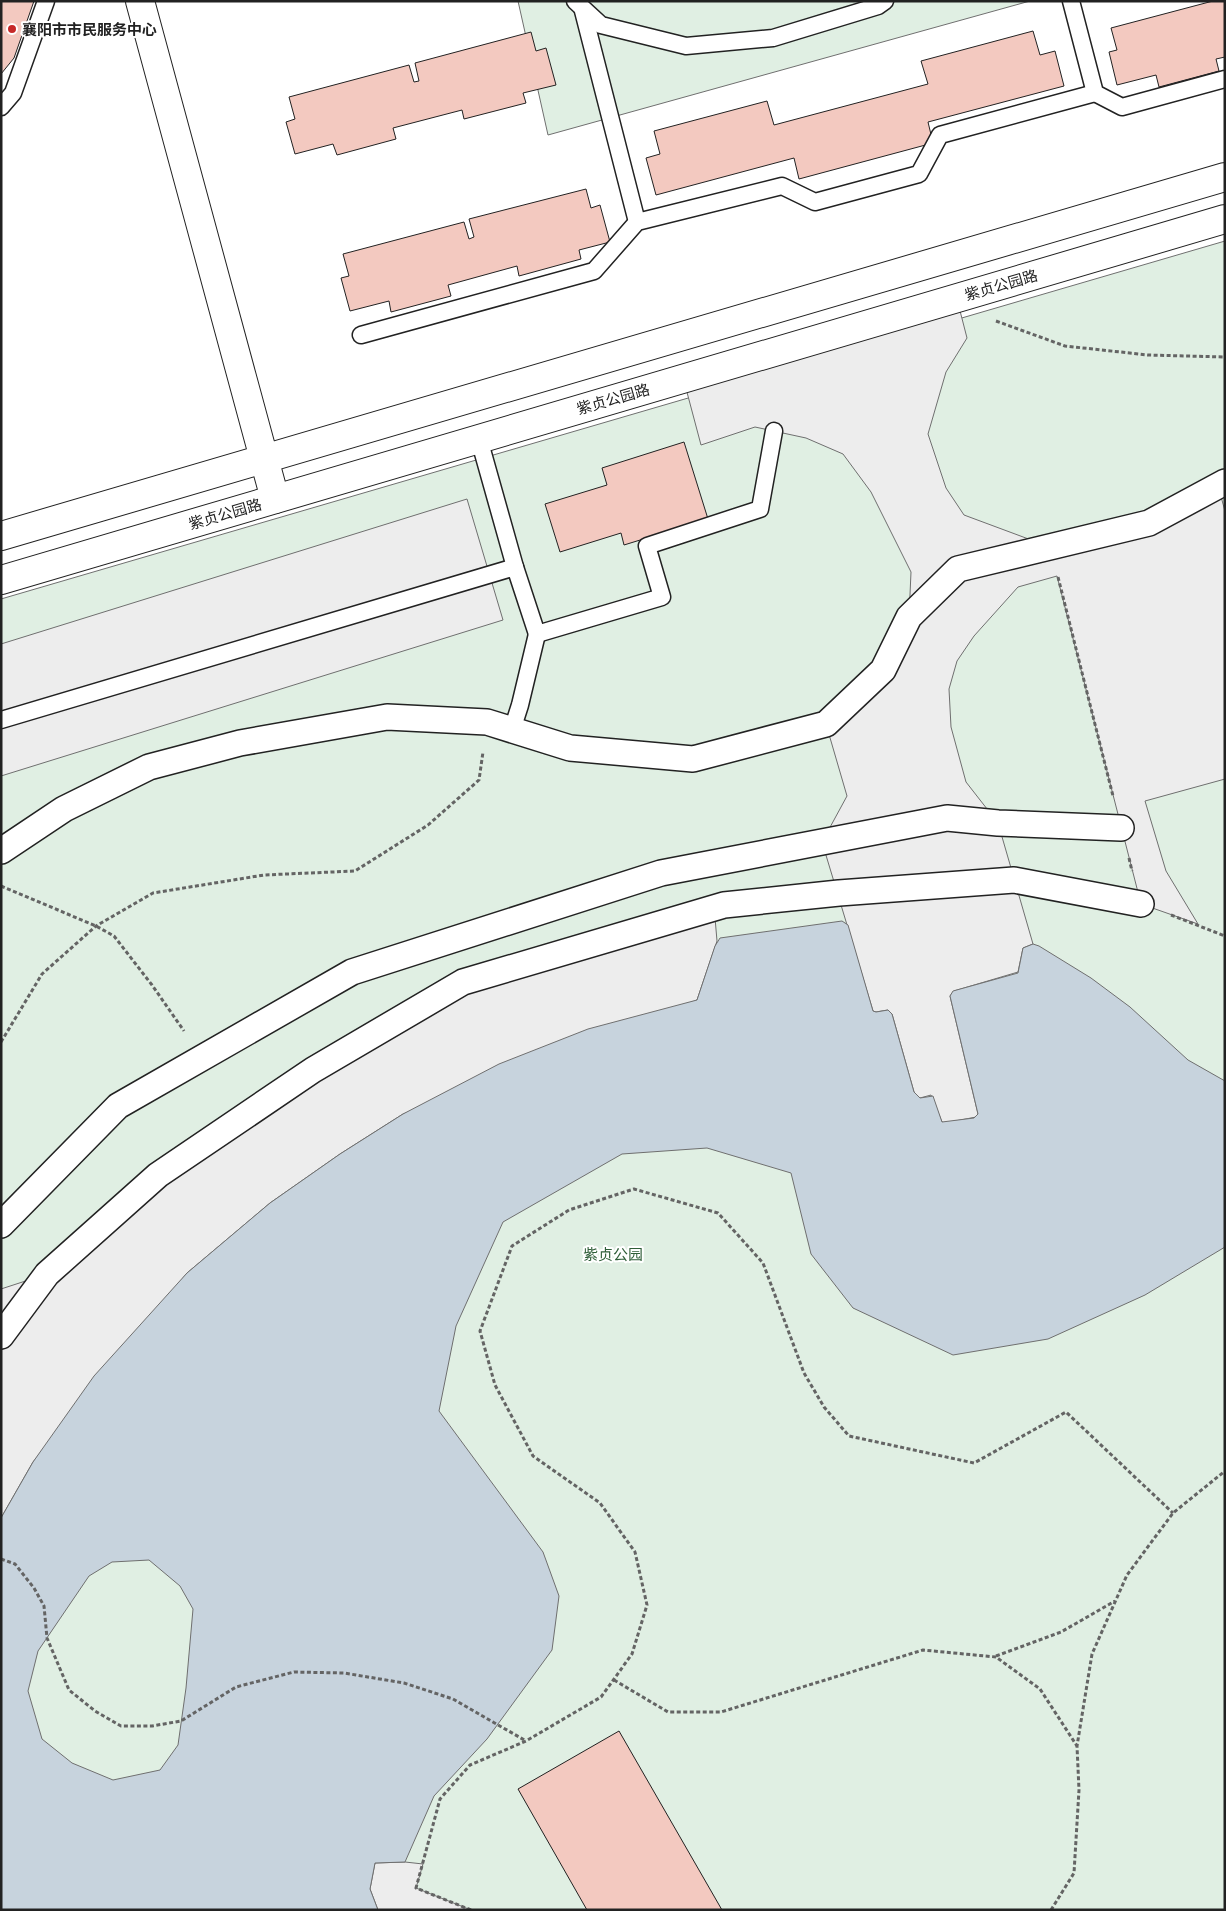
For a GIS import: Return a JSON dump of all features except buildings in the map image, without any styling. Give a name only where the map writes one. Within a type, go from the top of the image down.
[{"type":"street","points":[[140,1],[275,499]]},
{"type":"street","points":[[1,536],[1225,177]]},
{"type":"street","name":"紫贞公园路","points":[[1,580],[1225,219]]},
{"type":"street","points":[[1,851],[64,809],[149,767],[231,745],[387,717],[487,722],[570,748],[692,758],[826,724],[883,670],[910,617],[958,569],[1149,523],[1225,482]]},
{"type":"street","points":[[1,1225],[118,1106],[352,972],[661,873],[948,818],[998,824],[1121,828]]},
{"type":"street","points":[[1,1336],[47,1274],[158,1175],[313,1070],[463,982],[724,905],[839,893],[1014,880],[1140,904]]},
{"type":"lane","points":[[1,107],[13,93],[46,1]]},
{"type":"lane","points":[[579,6],[601,25],[686,46],[773,38],[878,6],[885,1]]},
{"type":"lane","points":[[1071,1],[1095,93]]},
{"type":"lane","points":[[579,6],[637,222]]},
{"type":"lane","points":[[361,335],[594,271],[637,222],[782,186],[815,202],[919,174],[940,136],[1095,93],[1122,106],[1225,79]]},
{"type":"lane","points":[[537,634],[662,598],[647,546],[760,509],[774,431]]},
{"type":"lane","points":[[479,439],[515,567],[537,634],[512,730]]},
{"type":"lane","points":[[1,720],[515,567]]},
{"type":"path","points":[[995,321],[1065,346],[1148,355],[1225,357]]},
{"type":"path","points":[[1050,547],[1140,904],[1198,924],[1225,936]]},
{"type":"path","points":[[1,1042],[42,974],[96,926],[153,893],[264,874],[356,871],[428,825],[479,780],[487,722]]},
{"type":"path","points":[[1,886],[96,926],[114,936],[152,985],[202,1058]]},
{"type":"path","points":[[471,1910],[416,1888],[440,1799],[470,1765],[526,1741],[601,1698],[632,1654],[647,1605],[634,1552],[600,1503],[533,1456],[495,1385],[480,1331],[512,1246],[569,1210],[634,1189],[718,1213],[763,1263],[804,1373],[824,1407],[849,1436],[974,1462],[1066,1412],[1173,1513]]},
{"type":"path","points":[[1051,1910],[1074,1873],[1078,1790],[1077,1746],[1092,1654],[1128,1575],[1173,1513],[1225,1471]]},
{"type":"path","points":[[1,1559],[15,1564],[34,1588],[44,1606],[47,1638],[68,1690],[120,1726],[152,1726],[181,1721],[236,1687],[294,1672],[344,1673],[404,1683],[453,1698],[526,1741]]},
{"type":"path","points":[[614,1680],[668,1712],[721,1712],[923,1650],[996,1656],[1061,1632],[1116,1601]]},
{"type":"path","points":[[996,1656],[1040,1689],[1077,1746]]},
{"type":"green space","points":[[518,1],[1030,1],[548,135]]},
{"type":"green space","name":"紫贞公园","points":[[1225,241],[1225,1910],[1,1910],[1,599]]},
{"type":"shaded area","points":[[958,303],[967,338],[946,372],[928,434],[946,488],[964,515],[1050,547],[1218,486],[1225,511],[1225,779],[1145,801],[1166,871],[1198,924],[1141,904],[1057,576],[1018,587],[974,636],[957,661],[949,689],[951,727],[966,782],[998,823],[1033,944],[1023,948],[1018,972],[954,991],[950,996],[978,1114],[976,1117],[945,1123],[942,1122],[931,1095],[920,1098],[914,1092],[892,1014],[888,1010],[873,1011],[822,842],[847,796],[826,724],[909,617],[911,572],[871,492],[843,454],[806,438],[755,427],[701,445],[684,381]]},
{"type":"shaded area","points":[[467,499],[503,620],[1,776],[1,644]]},
{"type":"shaded area","points":[[714,906],[717,941],[697,1000],[403,1114],[340,1154],[270,1203],[187,1273],[33,1462],[1,1518],[1,1289],[47,1274],[158,1175],[463,982]]},
{"type":"shaded area","points":[[842,921],[848,925],[873,1011],[888,1010],[892,1014],[914,1092],[920,1098],[933,1096],[942,1122],[974,1118],[978,1114],[950,996],[953,991],[1018,973],[1023,948],[1033,944],[1039,946],[1091,978],[1130,1007],[1188,1060],[1225,1081],[1225,1247],[1145,1295],[1048,1339],[953,1355],[853,1308],[811,1254],[791,1173],[707,1148],[622,1154],[503,1222],[456,1326],[439,1411],[543,1552],[559,1596],[552,1650],[487,1739],[434,1796],[405,1862],[375,1863],[370,1889],[378,1910],[1,1910],[1,1518],[33,1462],[94,1376],[187,1273],[270,1203],[340,1154],[403,1114],[499,1064],[588,1029],[697,1000],[715,946],[720,938]],"holes":[[[149,1560],[180,1586],[193,1609],[186,1688],[178,1745],[160,1770],[113,1780],[72,1763],[42,1739],[28,1691],[38,1651],[89,1576],[112,1562]]]},
{"type":"shaded area","points":[[405,1862],[423,1864],[416,1888],[471,1910],[378,1910],[370,1889],[375,1863]]},
{"type":"place","name":"襄阳市市民服务中心","points":[[12,29]]}]
